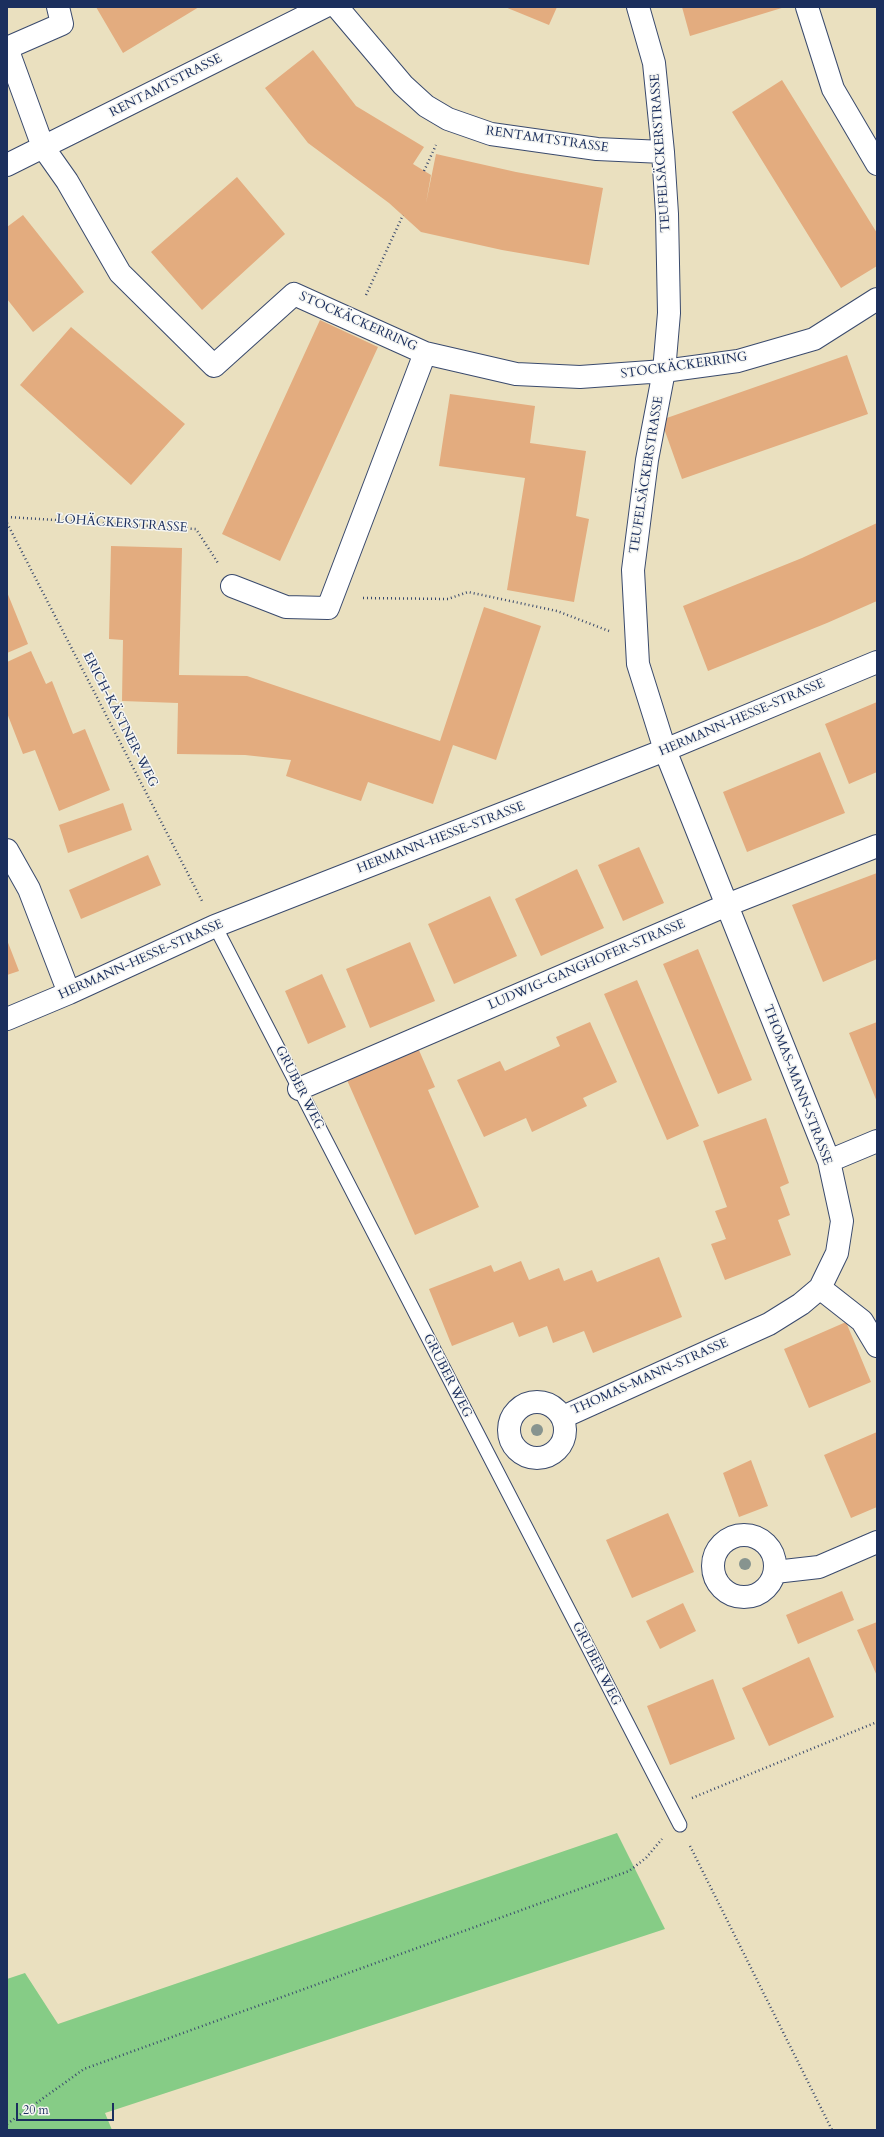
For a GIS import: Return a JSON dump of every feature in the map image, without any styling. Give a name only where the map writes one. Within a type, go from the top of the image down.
[{"type":"street","name":"STOCKÄCKERRING","points":[[58,7],[62,24],[7,48],[43,147],[67,181],[120,273],[214,366],[294,294],[354,319],[425,353],[516,374],[580,377],[664,371],[738,361],[814,339],[877,299]]},
{"type":"street","name":"RENTAMTSTRASSE","points":[[7,165],[324,7]]},
{"type":"street","name":"RENTAMTSTRASSE","points":[[337,7],[403,85],[426,106],[448,119],[491,134],[597,149],[663,152]]},
{"type":"street","name":"TEUFELSÄCKERSTRASSE","points":[[638,7],[654,63],[663,152],[667,214],[668,314],[664,371],[647,460],[633,570],[635,641],[638,664],[665,750]]},
{"type":"street","points":[[807,7],[833,89],[877,164]]},
{"type":"street","points":[[232,586],[286,607],[328,608],[425,353]]},
{"type":"street","name":"HERMANN-HESSE-STRASSE","points":[[7,1019],[70,993],[215,926],[665,750],[877,662]]},
{"type":"street","name":"THOMAS-MANN-STRASSE","points":[[563,1417],[769,1324],[801,1304],[820,1288],[837,1253],[842,1221],[829,1161],[665,750]]},
{"type":"street","name":"LUDWIG-GANGHOFER-STRASSE","points":[[299,1089],[727,905],[877,846]]},
{"type":"street","points":[[7,850],[29,889],[70,993]]},
{"type":"street","points":[[829,1161],[877,1141]]},
{"type":"street","points":[[820,1288],[862,1321],[877,1346]]},
{"type":"street","points":[[775,1572],[819,1567],[877,1542]]},
{"type":"lane","name":"GRUBER WEG","points":[[215,926],[679,1823]]},
{"type":"path","points":[[354,319],[403,216]]},
{"type":"path","name":"LOHÄCKERSTRASSE","points":[[7,517],[196,529],[232,586]]},
{"type":"path","name":"ERICH-KÄSTNER-WEG","points":[[7,523],[215,926]]},
{"type":"path","points":[[334,590],[365,598],[448,599],[468,592],[556,610],[635,641]]},
{"type":"path","points":[[670,1807],[877,1722]]},
{"type":"path","points":[[7,2124],[84,2069],[629,1871],[646,1858],[679,1823],[832,2130]]},
{"type":"green space","points":[[617,1833],[665,1929],[105,2113],[112,2130],[7,2130],[7,1979],[25,1973],[58,2024]]},
{"type":"building","points":[[96,7],[199,7],[123,53]]},
{"type":"building","points":[[505,7],[557,7],[549,25]]},
{"type":"building","points":[[682,7],[785,7],[690,36]]},
{"type":"building","points":[[313,50],[356,106],[424,147],[413,164],[431,175],[426,203],[436,154],[516,172],[603,188],[589,265],[502,250],[421,232],[389,203],[308,143],[265,88]]},
{"type":"building","points":[[782,80],[877,233],[877,266],[841,288],[732,112]]},
{"type":"building","points":[[237,177],[285,234],[202,310],[151,252]]},
{"type":"building","points":[[23,215],[84,292],[33,332],[7,299],[7,227]]},
{"type":"building","points":[[320,320],[378,347],[280,561],[222,534]]},
{"type":"building","points":[[71,327],[185,424],[131,485],[20,385]]},
{"type":"building","points":[[847,355],[868,414],[682,479],[661,420]]},
{"type":"building","points":[[450,394],[535,406],[530,443],[586,451],[576,516],[589,519],[574,602],[507,590],[525,478],[439,466]]},
{"type":"building","points":[[877,523],[877,601],[708,671],[683,606],[802,558]]},
{"type":"building","points":[[111,546],[182,548],[179,675],[247,676],[440,741],[484,607],[541,626],[496,760],[453,745],[433,804],[368,782],[361,801],[286,776],[291,760],[245,755],[177,754],[178,703],[122,701],[123,640],[109,639]]},
{"type":"building","points":[[7,592],[28,644],[7,653]]},
{"type":"building","points":[[31,651],[46,684],[52,681],[73,734],[85,729],[110,790],[59,811],[35,750],[23,754],[7,713],[7,662]]},
{"type":"building","points":[[877,702],[877,772],[849,784],[825,724]]},
{"type":"building","points":[[820,752],[845,813],[747,852],[723,792]]},
{"type":"building","points":[[123,803],[132,830],[68,853],[59,825]]},
{"type":"building","points":[[639,847],[664,903],[623,921],[598,865]]},
{"type":"building","points":[[148,855],[161,885],[81,919],[69,890]]},
{"type":"building","points":[[577,869],[604,928],[541,956],[515,899]]},
{"type":"building","points":[[877,873],[877,959],[823,982],[792,905]]},
{"type":"building","points":[[490,896],[517,956],[454,984],[428,924]]},
{"type":"building","points":[[7,940],[19,971],[7,975]]},
{"type":"building","points":[[410,942],[435,1001],[370,1028],[346,969]]},
{"type":"building","points":[[698,949],[752,1080],[718,1094],[663,964]]},
{"type":"building","points":[[322,974],[346,1027],[308,1044],[285,991]]},
{"type":"building","points":[[637,980],[699,1126],[667,1140],[604,994]]},
{"type":"building","points":[[590,1022],[617,1082],[583,1098],[587,1106],[532,1132],[526,1118],[484,1137],[457,1080],[500,1061],[505,1071],[560,1046],[556,1037]]},
{"type":"building","points":[[877,1022],[877,1102],[849,1033]]},
{"type":"building","points":[[418,1048],[435,1087],[428,1090],[479,1207],[415,1235],[347,1080]]},
{"type":"building","points":[[766,1118],[789,1183],[780,1187],[790,1215],[778,1220],[791,1255],[725,1280],[711,1244],[726,1239],[715,1211],[727,1207],[703,1141]]},
{"type":"building","points":[[659,1257],[682,1317],[593,1353],[584,1331],[553,1343],[547,1326],[519,1337],[513,1322],[452,1346],[429,1289],[491,1265],[494,1272],[521,1261],[529,1280],[559,1268],[564,1281],[592,1270],[597,1282]]},
{"type":"building","points":[[846,1322],[871,1382],[809,1408],[784,1349]]},
{"type":"building","points":[[877,1432],[877,1507],[851,1518],[824,1455]]},
{"type":"building","points":[[751,1460],[768,1506],[739,1517],[723,1473]]},
{"type":"building","points":[[668,1513],[694,1572],[632,1598],[606,1540]]},
{"type":"building","points":[[842,1591],[854,1620],[798,1644],[786,1615]]},
{"type":"building","points":[[683,1603],[696,1631],[660,1649],[646,1621]]},
{"type":"building","points":[[877,1622],[877,1676],[857,1630]]},
{"type":"building","points":[[809,1657],[834,1717],[769,1746],[742,1688]]},
{"type":"building","points":[[713,1679],[735,1739],[670,1765],[647,1706]]}]
